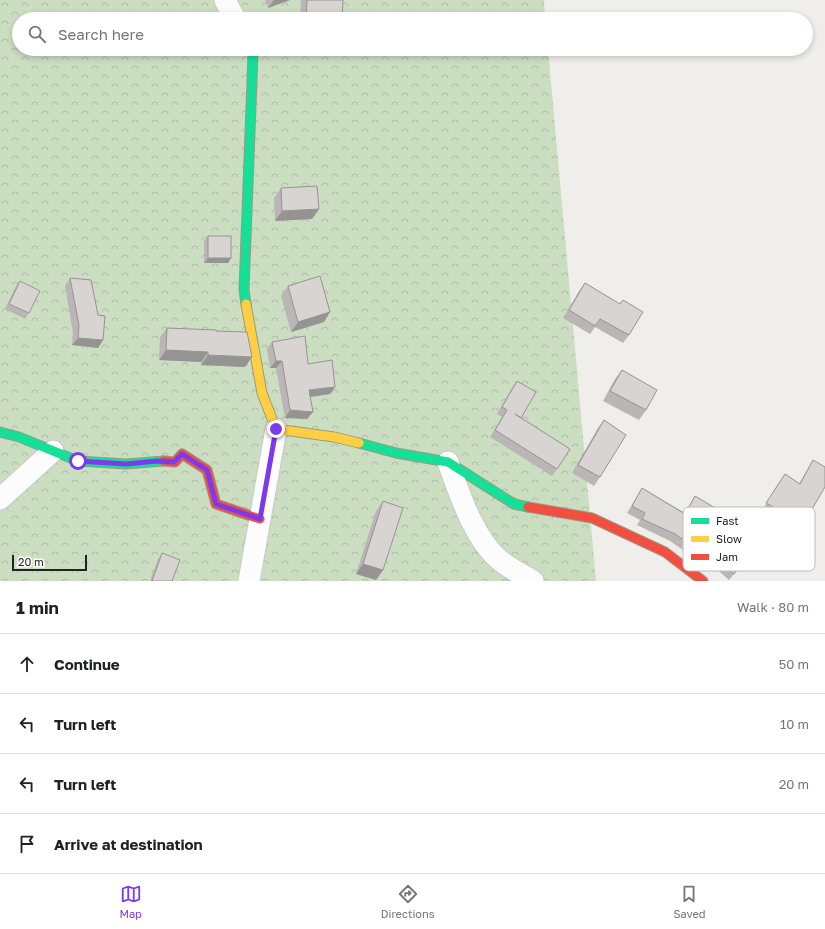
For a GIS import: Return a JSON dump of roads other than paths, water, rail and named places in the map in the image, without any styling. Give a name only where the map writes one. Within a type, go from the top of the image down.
[{"type":"street","points":[[225,0],[231,12]]},
{"type":"street","points":[[249,581],[276,429],[262,393],[244,290],[253,56]]},
{"type":"street","points":[[276,429],[334,437],[396,453],[448,462],[514,504],[592,518],[665,552],[683,566]]},
{"type":"street","points":[[0,432],[19,437],[78,461],[126,464],[157,461],[174,462],[182,454],[207,470],[216,504],[260,519]]},
{"type":"street","points":[[0,499],[53,451]]},
{"type":"street","points":[[448,462],[467,513],[488,547],[501,562],[534,581]]},
{"type":"street","points":[[690,571],[703,581]]}]
